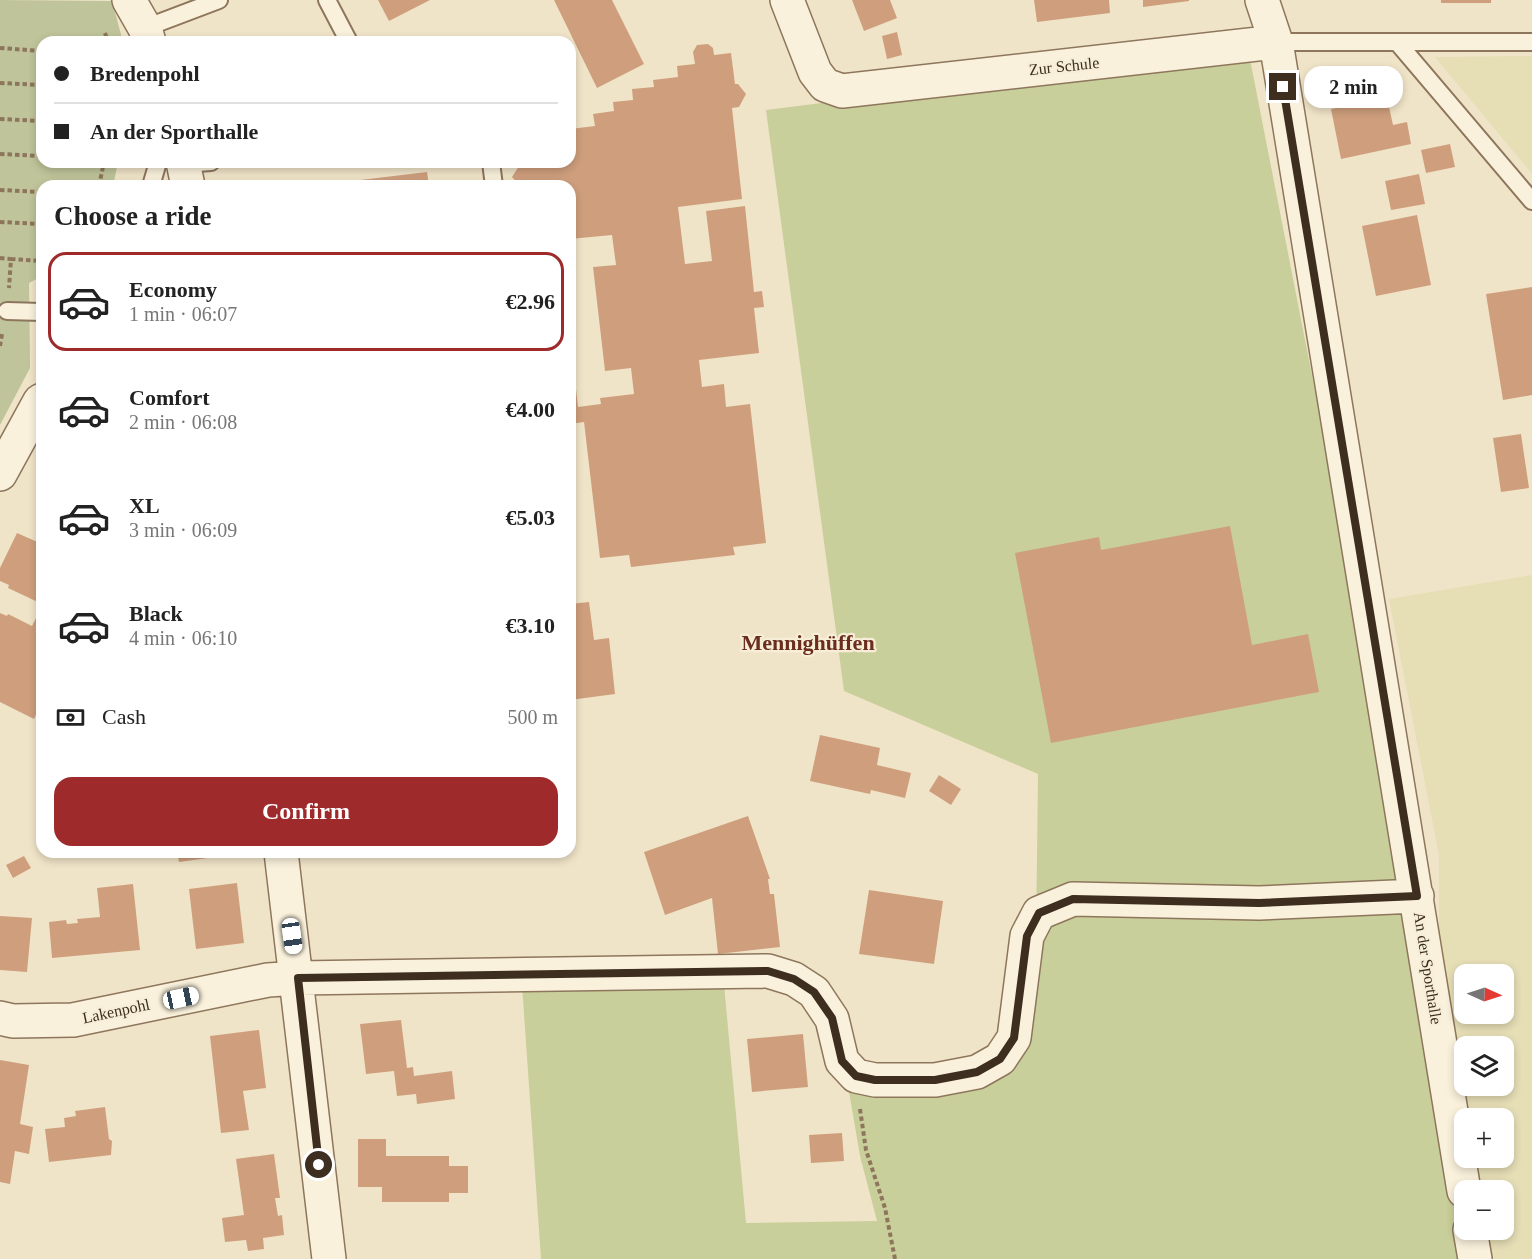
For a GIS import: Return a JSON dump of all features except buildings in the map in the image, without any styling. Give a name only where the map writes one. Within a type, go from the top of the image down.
[{"type":"street","points":[[129,0],[147,35]]},
{"type":"street","name":"Zur Schule","points":[[787,0],[815,72],[825,85],[842,91],[1276,42]]},
{"type":"street","name":"An der Sporthalle","points":[[1262,0],[1276,42],[1462,1180]]},
{"type":"street","points":[[0,474],[36,411]]},
{"type":"street","points":[[282,858],[298,978],[329,1259]]},
{"type":"street","points":[[856,1076],[875,1080],[935,1080],[977,1072],[1000,1059],[1014,1038],[1027,936],[1039,913],[1073,899],[1259,903],[1417,896]]},
{"type":"street","name":"Lakenpohl","points":[[0,1018],[72,1020],[268,980],[298,978],[768,971],[794,979],[814,992],[832,1018],[842,1061],[856,1076]]},
{"type":"street","points":[[1472,1240],[1475,1259]]},
{"type":"lane","points":[[147,35],[219,0]]},
{"type":"lane","points":[[327,0],[346,36]]},
{"type":"lane","name":"Zur Schule","points":[[1276,42],[1532,42]]},
{"type":"lane","points":[[1397,42],[1532,201]]},
{"type":"lane","points":[[162,180],[183,168]]},
{"type":"lane","points":[[7,311],[36,312]]},
{"type":"path","points":[[0,48],[36,51]]},
{"type":"path","points":[[0,83],[36,85]]},
{"type":"path","points":[[0,119],[36,121]]},
{"type":"path","points":[[0,154],[36,156]]},
{"type":"path","points":[[0,190],[36,192]]},
{"type":"path","points":[[0,222],[36,224]]},
{"type":"path","points":[[0,258],[36,261]]},
{"type":"path","points":[[7,311],[12,259]]},
{"type":"path","points":[[856,1076],[866,1150],[885,1208],[895,1259]]},
{"type":"shaded area","points":[[1532,56],[1532,174],[1435,57]]},
{"type":"shaded area","points":[[1532,575],[1532,1259],[1489,1259],[1486,1240],[1514,1240],[1514,1180],[1477,1180],[1475,1168],[1514,1168],[1514,1108],[1465,1108],[1464,1096],[1514,1096],[1514,1036],[1455,1036],[1439,933],[1439,855],[1389,599]]},
{"type":"green space","points":[[0,0],[112,1],[121,36],[36,36],[36,168],[117,168],[114,180],[36,180],[36,279],[29,283],[30,368],[0,425]]},
{"type":"green space","points":[[1248,49],[1357,605],[1454,1208],[1454,1240],[1459,1240],[1462,1259],[541,1259],[522,985],[724,984],[746,1223],[877,1221],[860,1156],[847,1080],[1003,1063],[1036,936],[1038,774],[844,691],[766,110]]},
{"type":"district","name":"Mennighüffen","points":[[808,642]]},
{"type":"route","points":[[319,1165],[298,978],[768,971],[794,979],[814,992],[832,1018],[842,1061],[856,1076],[875,1080],[935,1080],[977,1072],[1000,1059],[1014,1038],[1027,936],[1039,913],[1073,899],[1259,903],[1417,896],[1283,87]]}]
